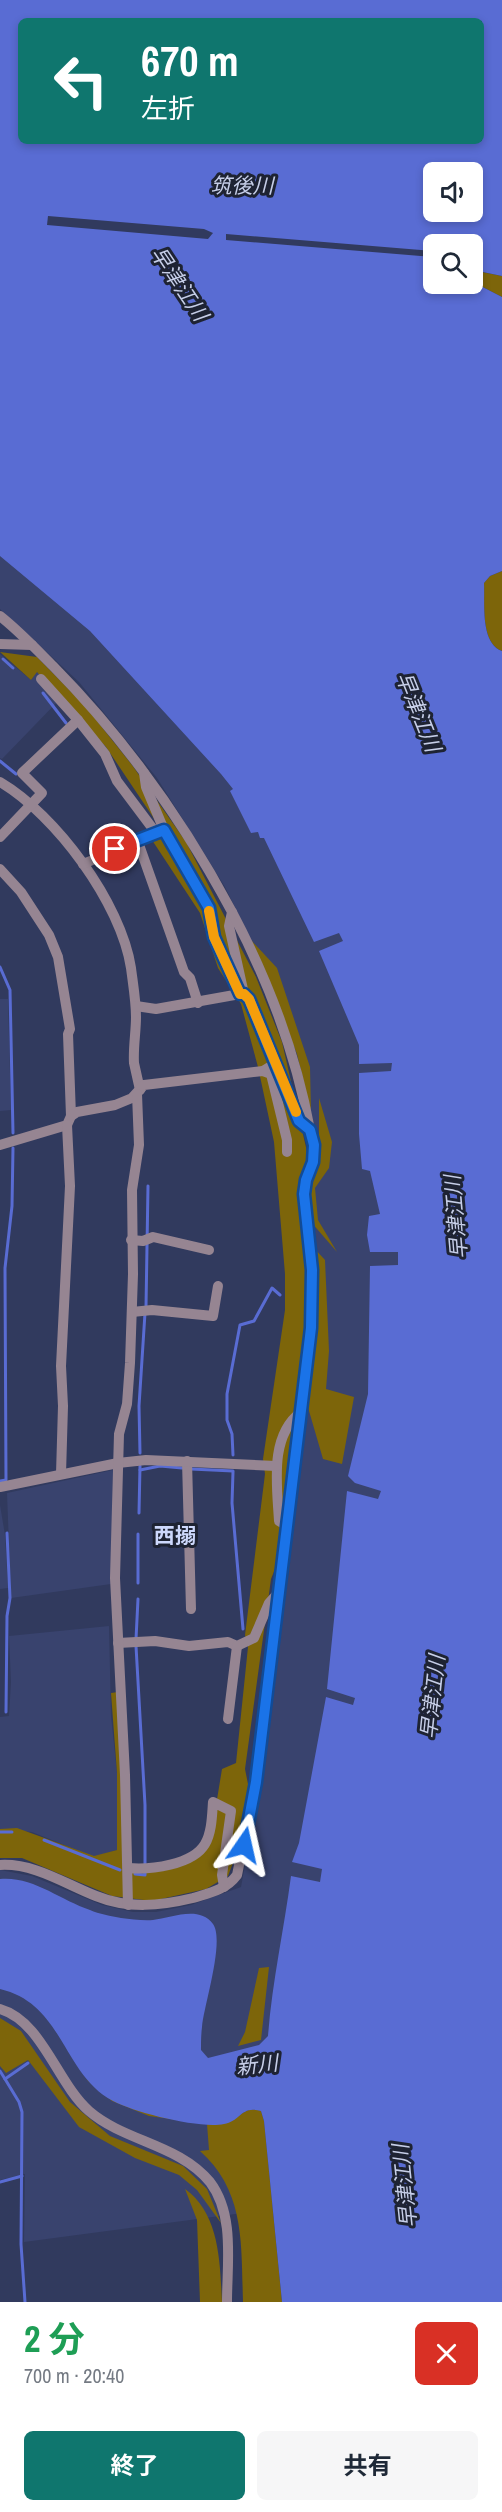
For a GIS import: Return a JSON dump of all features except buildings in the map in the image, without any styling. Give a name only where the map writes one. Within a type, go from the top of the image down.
[{"type":"street","points":[[0,616],[72,685],[143,770],[180,821],[232,912],[259,969],[288,1044],[314,1145],[313,1162],[306,1180],[304,1194],[312,1270],[311,1328],[256,1782],[237,1875],[224,1887],[176,1902],[148,1906],[128,1905],[98,1897],[34,1869],[0,1865]]},
{"type":"street","points":[[0,644],[32,645]]},
{"type":"street","points":[[41,679],[105,754],[117,781],[160,832],[209,908],[214,937],[242,994],[249,999],[299,1121],[310,1130]]},
{"type":"street","points":[[0,837],[42,793],[22,773],[78,720]]},
{"type":"street","points":[[143,770],[160,832]]},
{"type":"street","points":[[0,782],[47,819],[83,864],[102,893],[120,932],[130,964],[136,1006],[134,1061],[138,1092],[139,1145],[132,1191],[131,1240],[140,1312],[127,1404],[119,1434],[115,1578],[128,1905]]},
{"type":"street","points":[[83,864],[131,842],[138,842],[160,832]]},
{"type":"street","points":[[138,842],[184,972],[190,978],[198,1003]]},
{"type":"street","points":[[0,869],[37,914],[58,957],[70,1029],[68,1034],[70,1186],[61,1366],[63,1406],[61,1474]]},
{"type":"street","points":[[232,912],[229,926],[242,994]]},
{"type":"street","points":[[136,1006],[156,1009],[242,994]]},
{"type":"street","points":[[0,1145],[69,1120],[77,1112],[115,1105],[132,1098],[144,1085],[263,1071],[276,1063]]},
{"type":"street","points":[[263,1071],[271,1074],[287,1140],[287,1152]]},
{"type":"street","points":[[131,1240],[146,1240],[153,1237],[209,1250]]},
{"type":"street","points":[[140,1312],[213,1316],[218,1286]]},
{"type":"street","points":[[287,1526],[279,1521],[276,1466],[290,1420],[301,1412]]},
{"type":"street","points":[[0,1486],[118,1463],[146,1460],[276,1466]]},
{"type":"street","points":[[187,1461],[192,1609]]},
{"type":"street","points":[[118,1643],[155,1641],[189,1646],[228,1642],[237,1646],[254,1638],[269,1604],[278,1593]]},
{"type":"street","points":[[228,1719],[237,1646]]},
{"type":"street","points":[[128,1868],[145,1869],[164,1866],[191,1856],[200,1850],[206,1843],[213,1802],[231,1811],[222,1875],[224,1887]]},
{"type":"street","points":[[0,2009],[23,2022],[88,2110],[110,2126],[166,2150],[193,2166],[210,2183],[220,2200],[227,2222],[227,2302]]},
{"type":"shaded area","points":[[0,253],[283,552],[472,1259],[273,2209],[24,2242],[25,2174],[0,2180],[0,1870],[32,1876],[102,1905],[133,1912],[156,1912],[191,1905],[241,1887],[260,1785],[316,1329],[307,1188],[319,1163],[319,1146],[297,1054],[251,940],[225,887],[157,778],[79,682],[0,609]]},
{"type":"shaded area","points":[[483,272],[502,276],[502,297],[483,287]]},
{"type":"shaded area","points":[[502,571],[502,651],[495,647],[487,631],[484,583],[490,576]]},
{"type":"shaded area","points":[[0,652],[37,657],[85,706],[132,765],[186,842],[256,977],[282,1042],[308,1156],[299,1192],[307,1274],[306,1325],[279,1559],[271,1579],[245,1769],[249,1789],[239,1847],[228,1876],[206,1889],[152,1901],[112,1896],[22,1858],[0,1858],[0,1829],[17,1828],[94,1856],[117,1850],[117,1773],[111,1693],[118,1692],[124,1868],[169,1870],[210,1842],[222,1769],[236,1763],[248,1647],[245,1635],[265,1474],[263,1459],[285,1310],[285,1274],[274,1142],[258,1067],[241,1004],[218,968],[200,913],[152,840],[171,835],[155,820],[106,747],[37,672],[31,680]]},
{"type":"shaded area","points":[[0,654],[31,680],[37,671],[61,698],[2,759],[0,758]]},
{"type":"shaded area","points":[[251,940],[277,968],[310,1067],[311,1112],[297,1054]]},
{"type":"shaded area","points":[[0,999],[8,999],[11,1110],[0,1111]]},
{"type":"shaded area","points":[[319,1098],[332,1142],[329,1168],[315,1188],[318,1220],[337,1252],[311,1222],[307,1188],[319,1162]]},
{"type":"shaded area","points":[[314,1248],[325,1260],[329,1351],[326,1389],[354,1397],[342,1464],[323,1459],[307,1404]]},
{"type":"shaded area","points":[[113,1470],[111,1584],[11,1598],[7,1493]]},
{"type":"shaded area","points":[[0,1505],[5,1535],[8,1588],[0,1589]]},
{"type":"shaded area","points":[[109,1626],[111,1716],[117,1773],[117,1850],[94,1857],[32,1832],[0,1829],[0,1717],[9,1716],[11,1682],[9,1636]]},
{"type":"shaded area","points":[[269,1967],[261,2040],[238,2046],[245,2032],[259,1968]]},
{"type":"shaded area","points":[[0,2018],[21,2031],[70,2102],[110,2136],[183,2166],[207,2189],[221,2223],[197,2190],[179,2175],[135,2158],[79,2127],[28,2060],[6,2073],[0,2066]]},
{"type":"shaded area","points":[[87,2080],[235,2119],[250,2110],[261,2111],[264,2121],[282,2302],[243,2302],[241,2240],[233,2202],[226,2184],[215,2167],[200,2151],[209,2150],[207,2124],[149,2116],[112,2101]]},
{"type":"shaded area","points":[[185,2189],[197,2199],[212,2225],[219,2256],[222,2302],[200,2302],[197,2220]]},
{"type":"water","points":[[0,0],[502,0],[502,276],[483,272],[483,234],[423,234],[423,294],[483,294],[483,287],[502,297],[502,571],[490,576],[484,583],[484,611],[490,640],[502,651],[502,2302],[282,2302],[264,2121],[261,2111],[249,2110],[230,2122],[213,2125],[184,2122],[123,2106],[96,2089],[37,2009],[21,1997],[0,1989],[0,1879],[24,1881],[79,1906],[113,1916],[149,1920],[184,1914],[200,1915],[213,1924],[217,1944],[202,2027],[201,2050],[208,2058],[259,2045],[268,2036],[291,1876],[320,1882],[322,1869],[292,1862],[299,1843],[326,1697],[353,1705],[355,1698],[327,1689],[347,1491],[378,1499],[381,1491],[355,1483],[348,1476],[368,1394],[370,1266],[398,1265],[398,1252],[370,1252],[367,1235],[369,1216],[380,1214],[370,1171],[362,1169],[359,1134],[359,1073],[391,1071],[392,1063],[359,1064],[359,1045],[319,951],[343,941],[339,933],[314,942],[264,838],[260,838],[258,832],[251,833],[230,791],[233,789],[90,631],[0,556]]},
{"type":"pier","points":[[48,216],[204,229],[213,233],[208,239],[47,225]]},
{"type":"pier","points":[[226,234],[423,250],[423,256],[226,240]]},
{"type":"waterway","points":[[3,659],[13,668]]},
{"type":"waterway","points":[[43,693],[66,723]]},
{"type":"waterway","points":[[0,761],[16,774]]},
{"type":"waterway","points":[[0,967],[10,990],[13,1133]]},
{"type":"waterway","points":[[0,1481],[6,1480],[5,1268],[12,1206],[13,1148]]},
{"type":"waterway","points":[[146,1307],[148,1186]]},
{"type":"waterway","points":[[233,1455],[232,1434],[227,1420],[227,1394],[240,1325],[254,1321],[272,1288],[280,1295]]},
{"type":"waterway","points":[[140,1453],[139,1406],[145,1313]]},
{"type":"waterway","points":[[139,1513],[140,1466]]},
{"type":"waterway","points":[[140,1470],[160,1466],[182,1468]]},
{"type":"waterway","points":[[191,1469],[233,1471]]},
{"type":"waterway","points":[[233,1472],[232,1503],[243,1629]]},
{"type":"waterway","points":[[6,1712],[7,1616],[10,1598],[7,1533]]},
{"type":"waterway","points":[[138,1534],[138,1583]]},
{"type":"waterway","points":[[136,1639],[138,1599]]},
{"type":"waterway","points":[[136,1646],[145,1805],[145,1864]]},
{"type":"waterway","points":[[0,1832],[12,1832]]},
{"type":"waterway","points":[[44,1840],[120,1870]]},
{"type":"waterway","points":[[135,1874],[145,1875],[145,1871]]},
{"type":"waterway","points":[[25,2302],[21,2244],[22,2112],[19,2102],[5,2079],[28,2063]]},
{"type":"waterway","points":[[0,2071],[5,2079]]},
{"type":"waterway","points":[[0,2182],[22,2176]]},
{"type":"slow traffic","points":[[209,911],[214,937],[240,994],[244,994],[249,999],[296,1112]]},
{"type":"district","name":"西搦","points":[[175,1536]]},
{"type":"route","points":[[115,849],[164,830],[209,908],[214,937],[240,994],[244,994],[249,999],[299,1121],[310,1130],[314,1145],[313,1162],[306,1180],[304,1194],[312,1270],[311,1328],[256,1782],[244,1845]]},
{"type":"water label","name":"筑後川","points":[[242,186]]},
{"type":"water label","name":"早津江川","points":[[179,284]]},
{"type":"water label","name":"早津江川","points":[[418,712]]},
{"type":"water label","name":"早津江川","points":[[456,1217]]},
{"type":"water label","name":"早津江川","points":[[433,1697]]},
{"type":"water label","name":"新川","points":[[257,2065]]},
{"type":"water label","name":"早津江川","points":[[405,2186]]}]
